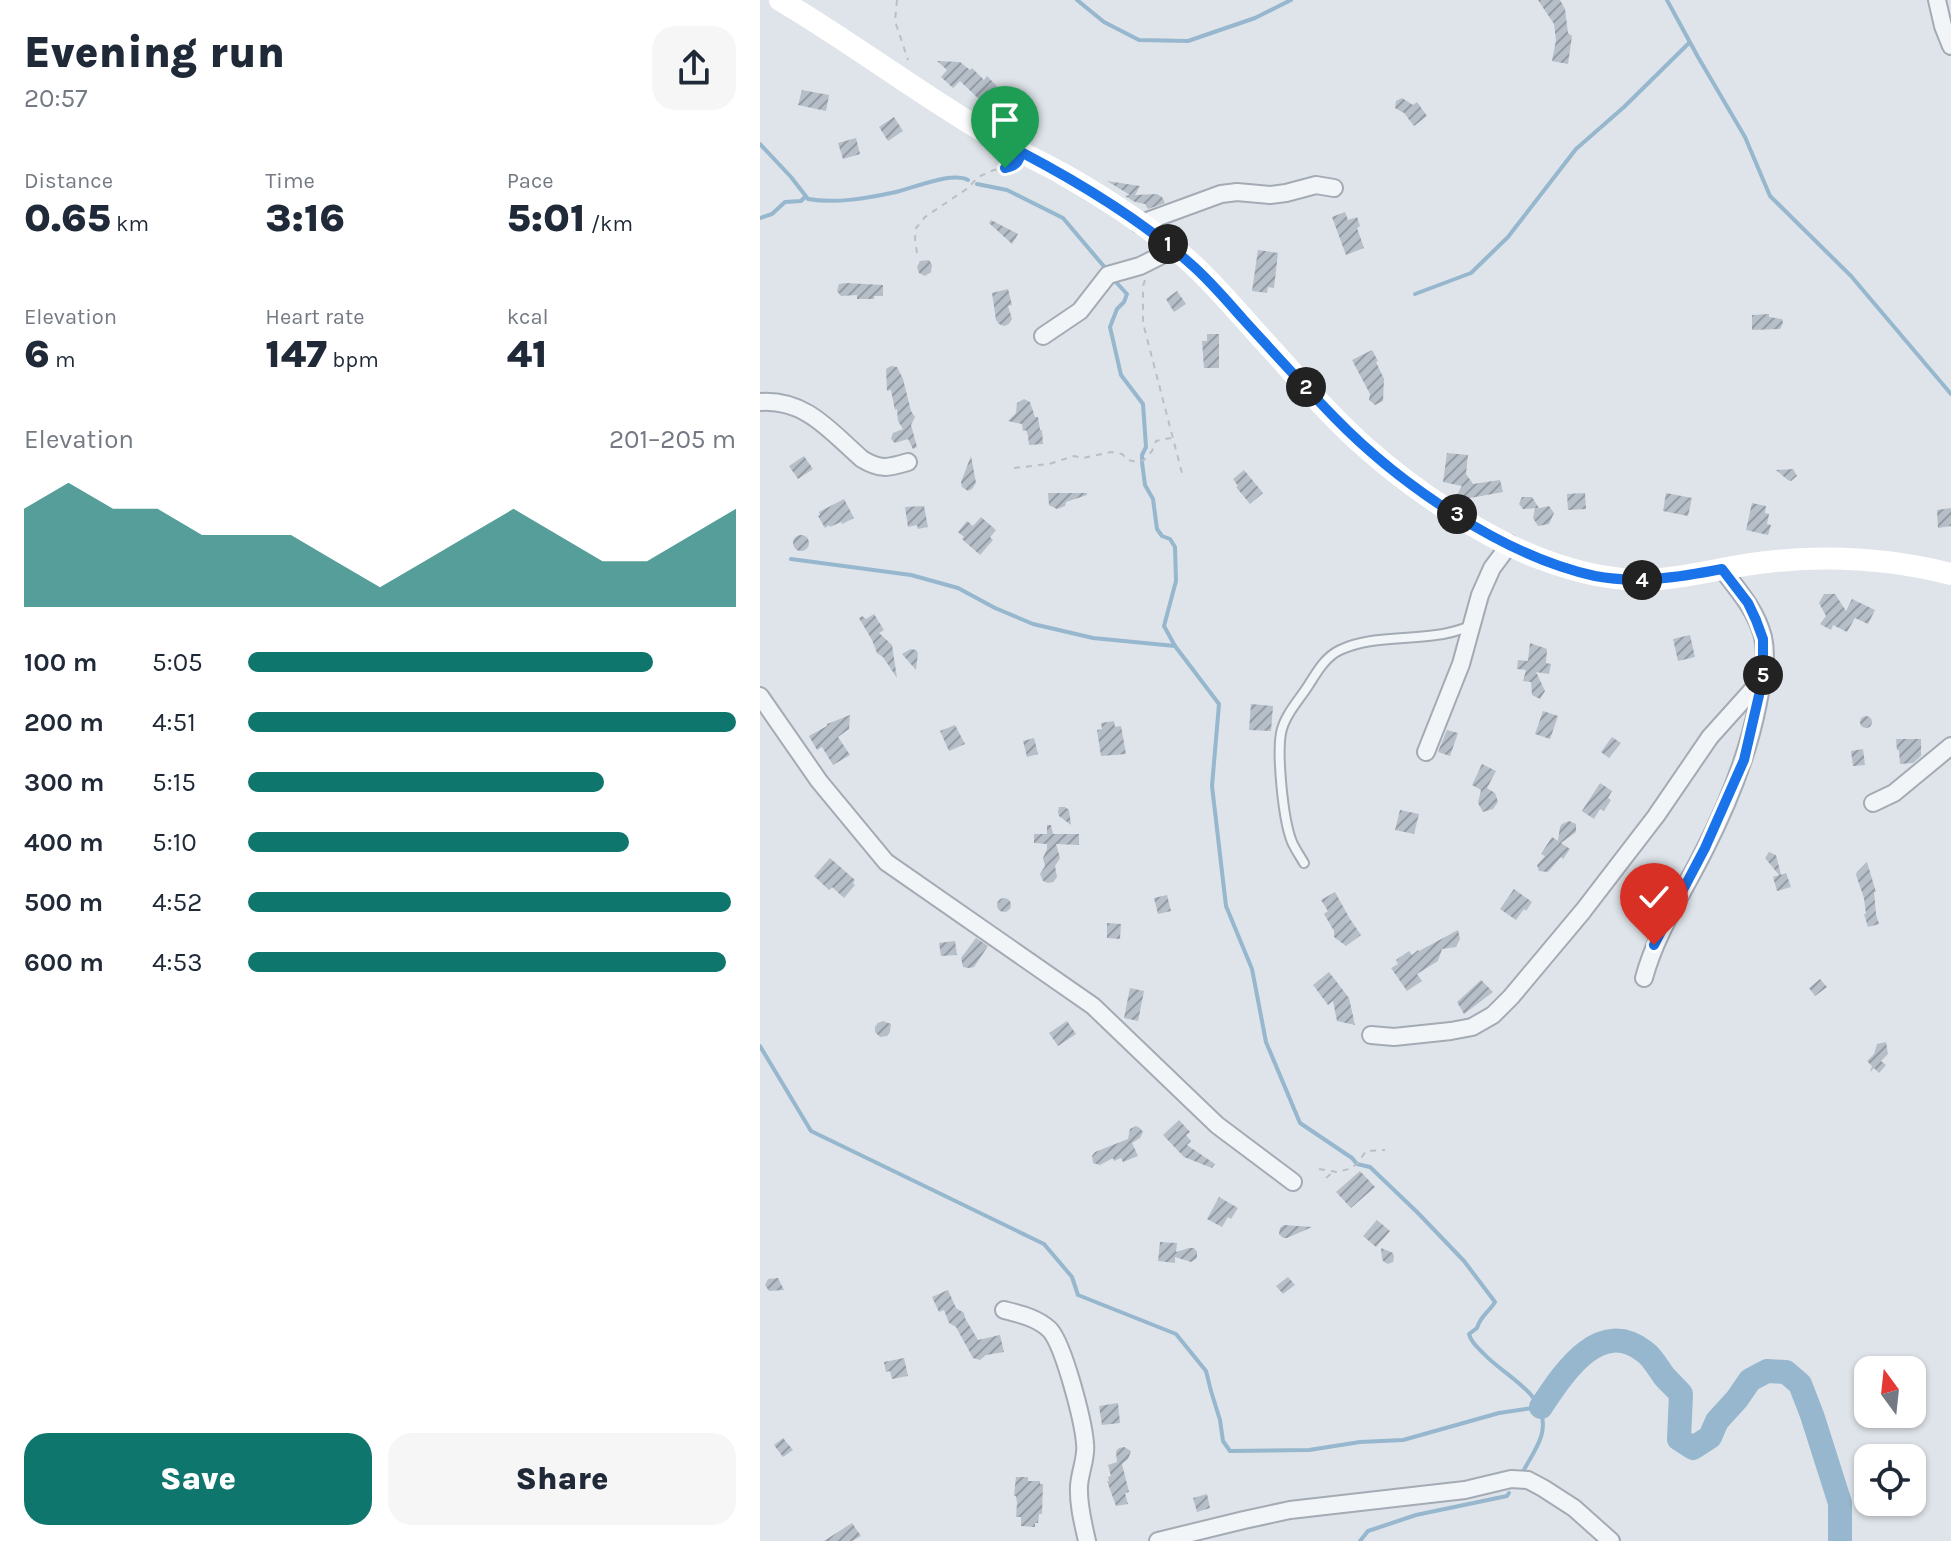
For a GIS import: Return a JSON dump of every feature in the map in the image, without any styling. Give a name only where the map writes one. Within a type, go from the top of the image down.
[{"type":"street","points":[[780,0],[989,135],[1063,174],[1174,249],[1197,269],[1366,448],[1420,490],[1484,532],[1543,560],[1596,576],[1645,580],[1764,562],[1818,559],[1876,561],[1919,566],[1951,574]]},
{"type":"street","points":[[1937,0],[1951,46]]},
{"type":"street","points":[[1139,224],[1221,194],[1270,195],[1316,185],[1334,188]]},
{"type":"street","points":[[1043,336],[1080,311],[1108,275],[1174,249]]},
{"type":"street","points":[[760,402],[787,403],[805,410],[872,465],[881,467],[908,462]]},
{"type":"street","points":[[1426,752],[1461,664],[1480,595],[1492,568],[1510,544]]},
{"type":"street","points":[[1644,978],[1654,945],[1705,848],[1744,760],[1763,678],[1760,629],[1748,603],[1722,569]]},
{"type":"street","points":[[1371,1035],[1394,1037],[1451,1031],[1472,1027],[1493,1015],[1583,911],[1656,816],[1710,737],[1763,678]]},
{"type":"street","points":[[760,696],[819,781],[886,862],[1093,1006],[1217,1125],[1293,1182]]},
{"type":"street","points":[[1873,803],[1894,793],[1951,746]]},
{"type":"street","points":[[1004,1310],[1039,1322],[1050,1331],[1063,1358],[1085,1443],[1079,1488],[1087,1541]]},
{"type":"street","points":[[1158,1541],[1290,1510],[1465,1490],[1511,1479],[1528,1480],[1543,1488],[1574,1508],[1611,1541]]},
{"type":"lane","points":[[1304,863],[1292,842],[1285,814],[1281,732],[1289,714],[1321,666],[1342,648],[1382,639],[1434,636],[1472,625]]},
{"type":"path","points":[[897,0],[895,21],[911,67]]},
{"type":"path","points":[[917,253],[916,228],[925,217],[968,188],[978,177],[1013,166],[1019,161],[1021,152]]},
{"type":"path","points":[[1151,260],[1143,286],[1143,323],[1183,477]]},
{"type":"path","points":[[1014,468],[1111,452],[1138,462],[1152,451],[1156,441],[1172,437]]},
{"type":"path","points":[[1319,1169],[1342,1171],[1357,1164],[1366,1151],[1385,1150]]},
{"type":"path","points":[[1326,1178],[1334,1171]]},
{"type":"building","points":[[1538,0],[1560,0],[1565,9],[1568,33],[1572,36],[1568,64],[1552,61],[1556,40],[1554,24]]},
{"type":"building","points":[[937,61],[960,62],[984,80],[987,76],[997,86],[982,102],[960,81],[953,88],[941,77],[947,70]]},
{"type":"building","points":[[802,90],[829,95],[826,111],[798,105]]},
{"type":"building","points":[[1402,98],[1413,105],[1417,102],[1427,116],[1414,126],[1404,113],[1395,108],[1396,101]]},
{"type":"building","points":[[894,117],[903,131],[888,141],[879,127]]},
{"type":"building","points":[[856,138],[860,154],[843,159],[838,143]]},
{"type":"building","points":[[1107,181],[1140,186],[1135,195],[1157,194],[1165,203],[1148,209],[1145,204],[1125,196],[1130,195]]},
{"type":"building","points":[[1345,212],[1348,220],[1357,217],[1360,226],[1357,228],[1364,248],[1346,255],[1332,217]]},
{"type":"building","points":[[991,220],[1018,234],[1012,244],[989,223]]},
{"type":"building","points":[[1258,250],[1278,253],[1274,288],[1268,287],[1267,293],[1252,291]]},
{"type":"building","points":[[929,260],[931,272],[925,276],[919,273],[917,267],[920,261]]},
{"type":"building","points":[[839,284],[883,285],[883,296],[857,299],[857,295],[841,296],[837,291]]},
{"type":"building","points":[[1008,289],[1012,319],[1004,326],[996,320],[992,293]]},
{"type":"building","points":[[1177,291],[1186,304],[1174,312],[1166,299]]},
{"type":"building","points":[[1769,314],[1769,317],[1782,319],[1780,329],[1752,330],[1752,315]]},
{"type":"building","points":[[1207,334],[1219,334],[1219,368],[1204,368],[1202,341],[1207,341]]},
{"type":"building","points":[[1372,350],[1384,379],[1383,401],[1375,405],[1369,400],[1370,394],[1352,360]]},
{"type":"building","points":[[897,367],[903,379],[915,417],[911,425],[917,447],[913,449],[908,439],[895,443],[891,439],[893,433],[903,429],[898,421],[891,390],[887,391],[886,369]]},
{"type":"building","points":[[1024,399],[1030,402],[1035,417],[1038,417],[1043,444],[1029,445],[1022,424],[1008,421],[1016,413],[1017,403]]},
{"type":"building","points":[[1447,453],[1468,455],[1466,474],[1473,484],[1500,480],[1503,492],[1459,500],[1455,498],[1462,486],[1443,482]]},
{"type":"building","points":[[804,456],[813,469],[798,479],[789,466]]},
{"type":"building","points":[[971,456],[976,483],[968,491],[961,482]]},
{"type":"building","points":[[1793,469],[1797,476],[1791,481],[1776,470]]},
{"type":"building","points":[[1244,470],[1263,493],[1250,504],[1233,479]]},
{"type":"building","points":[[1048,493],[1087,495],[1066,502],[1065,506],[1057,509],[1049,505]]},
{"type":"building","points":[[1585,493],[1586,509],[1568,510],[1567,494]]},
{"type":"building","points":[[1666,493],[1692,498],[1688,516],[1663,511]]},
{"type":"building","points":[[1522,497],[1532,497],[1539,508],[1523,509],[1519,504]]},
{"type":"building","points":[[844,499],[854,518],[825,528],[819,512]]},
{"type":"building","points":[[1752,503],[1766,506],[1765,513],[1769,514],[1767,524],[1771,525],[1768,535],[1746,530]]},
{"type":"building","points":[[924,506],[928,527],[908,527],[905,507]]},
{"type":"building","points":[[1549,506],[1554,513],[1549,524],[1538,526],[1533,518],[1535,509]]},
{"type":"building","points":[[1951,508],[1951,526],[1938,528],[1937,510]]},
{"type":"building","points":[[981,517],[996,530],[990,537],[993,540],[980,555],[958,532],[967,521],[973,526]]},
{"type":"building","points":[[801,535],[809,543],[801,551],[793,543]]},
{"type":"building","points":[[1824,594],[1835,594],[1846,611],[1852,599],[1875,610],[1868,624],[1855,618],[1847,632],[1833,625],[1831,630],[1820,624],[1826,616],[1819,603]]},
{"type":"building","points":[[874,614],[884,630],[879,633],[892,645],[897,678],[877,653],[859,618],[862,616],[866,619]]},
{"type":"building","points":[[1690,635],[1695,657],[1678,661],[1673,639]]},
{"type":"building","points":[[1530,643],[1547,649],[1546,663],[1551,664],[1549,674],[1536,672],[1545,691],[1540,699],[1532,695],[1531,682],[1523,681],[1526,670],[1517,669],[1518,660],[1528,661]]},
{"type":"building","points":[[911,649],[918,653],[916,670],[902,654]]},
{"type":"building","points":[[1251,704],[1273,706],[1271,731],[1249,730]]},
{"type":"building","points":[[1543,711],[1558,716],[1550,739],[1535,734]]},
{"type":"building","points":[[850,715],[849,729],[838,737],[850,755],[833,765],[822,747],[817,750],[809,736],[827,724]]},
{"type":"building","points":[[1861,717],[1871,717],[1871,727],[1861,727]]},
{"type":"building","points":[[1114,721],[1115,727],[1121,726],[1126,754],[1101,756],[1097,730],[1102,729],[1101,723]]},
{"type":"building","points":[[955,725],[965,744],[949,751],[940,731]]},
{"type":"building","points":[[1447,730],[1458,733],[1450,756],[1438,752]]},
{"type":"building","points":[[1612,737],[1621,743],[1609,758],[1601,752]]},
{"type":"building","points":[[1034,738],[1038,754],[1027,757],[1023,741]]},
{"type":"building","points":[[1896,739],[1921,739],[1921,756],[1913,763],[1900,764]]},
{"type":"building","points":[[1863,749],[1865,765],[1853,766],[1851,751]]},
{"type":"building","points":[[1482,764],[1496,771],[1487,788],[1495,793],[1498,802],[1493,809],[1483,812],[1478,803],[1481,790],[1472,785]]},
{"type":"building","points":[[1600,783],[1612,791],[1608,798],[1611,800],[1594,819],[1582,811]]},
{"type":"building","points":[[1059,807],[1069,810],[1071,825],[1059,816]]},
{"type":"building","points":[[1400,810],[1419,814],[1414,834],[1395,830]]},
{"type":"building","points":[[1569,821],[1576,824],[1576,832],[1561,843],[1570,849],[1548,872],[1539,871],[1537,865],[1545,856],[1541,854],[1552,837],[1558,841],[1560,827]]},
{"type":"building","points":[[1047,825],[1051,825],[1053,834],[1079,834],[1079,845],[1056,844],[1060,858],[1055,866],[1057,877],[1048,883],[1043,881],[1040,874],[1045,866],[1043,858],[1047,844],[1034,843],[1034,834],[1047,834]]},
{"type":"building","points":[[1769,852],[1776,855],[1781,875],[1786,873],[1791,887],[1777,891],[1773,877],[1779,875],[1765,858]]},
{"type":"building","points":[[830,858],[855,880],[855,885],[844,898],[832,887],[829,890],[814,876]]},
{"type":"building","points":[[1867,862],[1876,892],[1879,924],[1868,927],[1864,898],[1856,875]]},
{"type":"building","points":[[1514,889],[1532,902],[1516,920],[1500,909]]},
{"type":"building","points":[[1335,892],[1361,935],[1346,946],[1334,937],[1324,914],[1328,911],[1321,900]]},
{"type":"building","points":[[1167,895],[1171,911],[1158,914],[1154,898]]},
{"type":"building","points":[[1004,898],[1011,905],[1004,912],[997,905]]},
{"type":"building","points":[[1107,923],[1121,924],[1120,939],[1107,938]]},
{"type":"building","points":[[1458,930],[1460,939],[1456,947],[1442,949],[1438,961],[1417,974],[1422,981],[1407,991],[1391,968],[1398,964],[1396,960],[1409,951],[1412,955]]},
{"type":"building","points":[[976,938],[988,946],[974,967],[963,967],[961,958]]},
{"type":"building","points":[[955,941],[957,955],[941,956],[939,943]]},
{"type":"building","points":[[1329,972],[1349,998],[1355,1025],[1337,1021],[1333,1001],[1328,1005],[1313,985]]},
{"type":"building","points":[[1820,979],[1827,987],[1815,996],[1809,988]]},
{"type":"building","points":[[1481,980],[1493,992],[1464,1014],[1457,1002]]},
{"type":"building","points":[[1130,988],[1144,991],[1138,1021],[1124,1018]]},
{"type":"building","points":[[883,1021],[891,1024],[890,1032],[880,1037],[875,1027]]},
{"type":"building","points":[[1067,1021],[1076,1034],[1058,1046],[1049,1033]]},
{"type":"building","points":[[1886,1042],[1888,1054],[1881,1061],[1886,1065],[1879,1073],[1874,1068],[1870,1072],[1872,1066],[1867,1061],[1874,1054],[1877,1044]]},
{"type":"building","points":[[1179,1120],[1190,1132],[1186,1135],[1191,1141],[1187,1145],[1215,1164],[1212,1168],[1184,1157],[1163,1135]]},
{"type":"building","points":[[1136,1126],[1143,1132],[1132,1143],[1138,1156],[1123,1162],[1121,1158],[1114,1161],[1113,1158],[1100,1165],[1093,1163],[1095,1152],[1128,1139],[1130,1129]]},
{"type":"building","points":[[1360,1171],[1375,1187],[1351,1208],[1336,1192]]},
{"type":"building","points":[[1219,1197],[1238,1208],[1222,1227],[1207,1219]]},
{"type":"building","points":[[1377,1220],[1390,1231],[1376,1247],[1363,1236]]},
{"type":"building","points":[[1284,1225],[1312,1227],[1283,1238],[1279,1234]]},
{"type":"building","points":[[1160,1242],[1177,1243],[1176,1252],[1194,1248],[1197,1258],[1191,1262],[1175,1257],[1175,1263],[1158,1261]]},
{"type":"building","points":[[1381,1248],[1393,1253],[1393,1262],[1384,1262]]},
{"type":"building","points":[[1288,1277],[1295,1285],[1283,1294],[1276,1286]]},
{"type":"building","points":[[778,1278],[784,1290],[769,1291],[765,1285],[768,1279]]},
{"type":"building","points":[[948,1290],[956,1308],[964,1313],[978,1340],[1000,1335],[1004,1352],[986,1355],[980,1360],[973,1358],[956,1327],[949,1323],[944,1310],[939,1312],[932,1297]]},
{"type":"building","points":[[904,1358],[908,1376],[892,1379],[890,1371],[886,1372],[884,1362]]},
{"type":"building","points":[[1118,1403],[1120,1423],[1102,1425],[1099,1406]]},
{"type":"building","points":[[783,1438],[793,1450],[783,1457],[774,1445]]},
{"type":"building","points":[[1124,1447],[1131,1451],[1122,1464],[1129,1492],[1125,1493],[1128,1504],[1116,1506],[1107,1481],[1111,1476],[1108,1465],[1117,1462],[1116,1451]]},
{"type":"building","points":[[1016,1477],[1028,1477],[1028,1481],[1043,1484],[1042,1514],[1039,1514],[1035,1527],[1021,1526],[1021,1517],[1016,1517]]},
{"type":"building","points":[[1207,1494],[1210,1508],[1197,1512],[1193,1498]]},
{"type":"building","points":[[852,1523],[861,1536],[852,1541],[824,1541]]},
{"type":"waterway","points":[[1077,0],[1104,22],[1139,40],[1188,41],[1255,18],[1291,0]]},
{"type":"waterway","points":[[1667,0],[1745,137],[1770,196],[1851,276],[1951,394]]},
{"type":"waterway","points":[[1415,294],[1471,273],[1508,237],[1576,149],[1689,43]]},
{"type":"waterway","points":[[760,144],[808,199],[852,200],[943,179],[968,180]]},
{"type":"waterway","points":[[977,184],[1007,190],[1063,218],[1107,270]]},
{"type":"waterway","points":[[760,218],[772,214],[785,202],[801,201],[805,197]]},
{"type":"waterway","points":[[1114,280],[1127,294],[1110,327],[1121,375],[1143,404],[1146,447],[1142,462],[1145,485],[1153,499],[1157,529],[1175,547],[1176,581],[1164,626],[1175,646],[1219,704],[1212,786],[1226,906],[1252,969],[1266,1042],[1300,1123],[1357,1164],[1370,1167],[1464,1261],[1495,1302],[1477,1328],[1469,1334],[1476,1346],[1524,1387],[1539,1407],[1543,1419],[1542,1433],[1523,1472]]},
{"type":"waterway","points":[[791,559],[911,575],[958,588],[1033,624],[1093,638],[1175,646]]},
{"type":"waterway","points":[[760,1046],[811,1131],[1044,1244],[1072,1277],[1078,1295],[1176,1334],[1206,1371],[1223,1441],[1230,1451],[1309,1450],[1360,1442],[1403,1440],[1499,1413],[1540,1407]]},
{"type":"waterway","points":[[1541,1407],[1560,1379],[1584,1354],[1612,1341],[1628,1343],[1648,1354],[1681,1394],[1679,1439],[1693,1448],[1710,1437],[1717,1421],[1750,1380],[1767,1371],[1786,1372],[1800,1384],[1812,1415],[1840,1503],[1840,1541]]},
{"type":"waterway","points":[[1360,1541],[1368,1531],[1416,1515],[1507,1496],[1509,1493]]},
{"type":"route","points":[[1005,168],[1019,161],[1021,152],[1063,174],[1174,249],[1197,269],[1366,448],[1420,490],[1484,532],[1543,560],[1596,576],[1645,580],[1722,569],[1748,603],[1756,620],[1763,639],[1763,678],[1744,760],[1733,787],[1654,945]]}]
